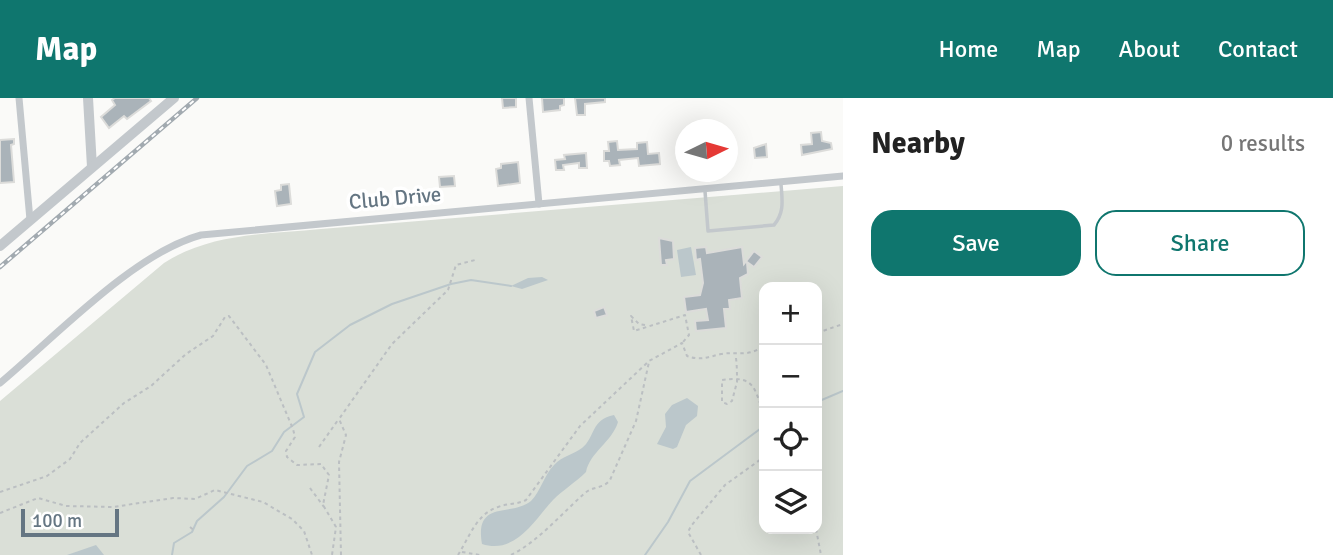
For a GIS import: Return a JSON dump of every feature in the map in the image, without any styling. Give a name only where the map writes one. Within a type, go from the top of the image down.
[{"type":"street","points":[[19,98],[30,220]]},
{"type":"street","points":[[88,98],[92,167]]},
{"type":"street","points":[[529,98],[539,204]]},
{"type":"street","points":[[0,246],[172,99]]},
{"type":"street","name":"Club Drive","points":[[0,383],[143,261],[186,239],[250,228],[843,176]]},
{"type":"lane","points":[[704,189],[708,231],[774,225],[783,205],[781,182]]},
{"type":"path","points":[[319,447],[392,344],[448,290],[456,265],[475,260]]},
{"type":"path","points":[[458,555],[465,539],[479,520],[496,507],[526,500],[580,426],[649,361],[682,343],[689,335],[685,315],[645,325],[634,331],[631,316],[634,321],[645,325]]},
{"type":"path","points":[[0,492],[47,475],[70,459],[91,432],[214,336],[225,317],[229,316],[266,365],[293,429],[295,437],[286,452],[287,457],[297,465],[321,464],[326,468],[329,485],[324,507]]},
{"type":"path","points":[[822,331],[843,324]]},
{"type":"path","points":[[682,343],[683,352],[693,358],[747,355],[759,348]]},
{"type":"path","points":[[736,356],[737,379],[732,401],[723,404],[720,382],[737,379],[756,388],[762,408]]},
{"type":"path","points":[[511,555],[576,504],[586,492],[606,485],[610,480],[636,421],[649,361]]},
{"type":"path","points":[[339,419],[346,435],[339,462],[341,555]]},
{"type":"path","points":[[701,555],[688,532],[691,526],[725,485],[759,461]]},
{"type":"path","points":[[310,488],[336,527],[332,555]]},
{"type":"path","points":[[0,513],[38,498],[66,506],[113,507],[173,498],[195,499],[215,490],[263,502],[298,523],[312,555]]},
{"type":"path","points":[[190,527],[195,531]]},
{"type":"path","points":[[817,534],[821,555]]},
{"type":"path","points":[[461,552],[480,555]]},
{"type":"shaded area","points":[[843,186],[843,555],[0,555],[0,401],[164,263],[200,246],[260,234]]},
{"type":"shaded area","points":[[691,247],[696,275],[681,277],[677,250]]},
{"type":"shaded area","points":[[542,277],[548,280],[522,289],[511,286],[528,278]]},
{"type":"shaded area","points":[[687,398],[698,406],[697,416],[686,425],[677,447],[673,449],[657,444],[666,427],[665,414],[672,405]]},
{"type":"shaded area","points":[[614,415],[618,422],[615,429],[592,459],[586,472],[553,500],[524,533],[505,544],[482,544],[481,530],[489,515],[523,506],[531,501],[554,465],[582,448],[601,420]]},
{"type":"shaded area","points":[[96,545],[104,555],[67,555]]},
{"type":"building","points":[[149,98],[151,101],[127,119],[124,116],[109,128],[101,117],[115,105],[112,100]]},
{"type":"building","points":[[502,98],[516,98],[516,107],[503,108]]},
{"type":"building","points":[[542,98],[564,98],[564,105],[560,106],[560,110],[543,112]]},
{"type":"building","points":[[575,98],[605,98],[605,102],[585,104],[585,115],[577,115]]},
{"type":"building","points":[[821,132],[822,141],[831,143],[832,149],[802,155],[801,145],[812,144],[811,133]]},
{"type":"building","points":[[14,139],[14,144],[11,145],[14,182],[0,183],[0,140]]},
{"type":"building","points":[[617,141],[618,150],[637,149],[637,143],[647,142],[648,154],[659,153],[660,164],[639,166],[638,158],[619,160],[620,165],[610,166],[609,161],[604,161],[604,151],[609,151],[608,142]]},
{"type":"building","points":[[766,144],[767,157],[755,158],[754,148]]},
{"type":"building","points":[[586,153],[587,168],[579,168],[579,163],[563,165],[564,170],[556,170],[555,160],[565,159],[564,155]]},
{"type":"building","points":[[518,162],[520,183],[498,186],[496,169],[501,168],[501,164]]},
{"type":"building","points":[[454,176],[455,186],[440,187],[439,177]]},
{"type":"building","points":[[289,184],[291,204],[277,206],[275,191],[281,190],[281,185]]},
{"type":"building","points":[[659,238],[673,241],[674,259],[666,260],[667,265],[661,265]]},
{"type":"building","points":[[706,247],[707,253],[742,247],[744,264],[754,251],[762,257],[754,267],[747,262],[748,274],[740,278],[742,298],[729,300],[730,309],[724,309],[726,328],[696,331],[695,321],[708,320],[706,309],[686,312],[684,297],[700,295],[703,283],[700,259],[696,260],[695,248]]},
{"type":"building","points":[[604,307],[607,315],[596,318],[594,311]]},
{"type":"waterway","points":[[172,555],[174,543],[192,532],[197,521],[224,497],[247,466],[272,451],[284,432],[304,417],[297,394],[315,352],[350,325],[392,304],[451,284],[471,280],[511,286]]},
{"type":"waterway","points":[[822,400],[843,391]]},
{"type":"waterway","points":[[645,555],[668,522],[690,481],[759,430]]},
{"type":"railway","points":[[0,267],[197,98]]}]
